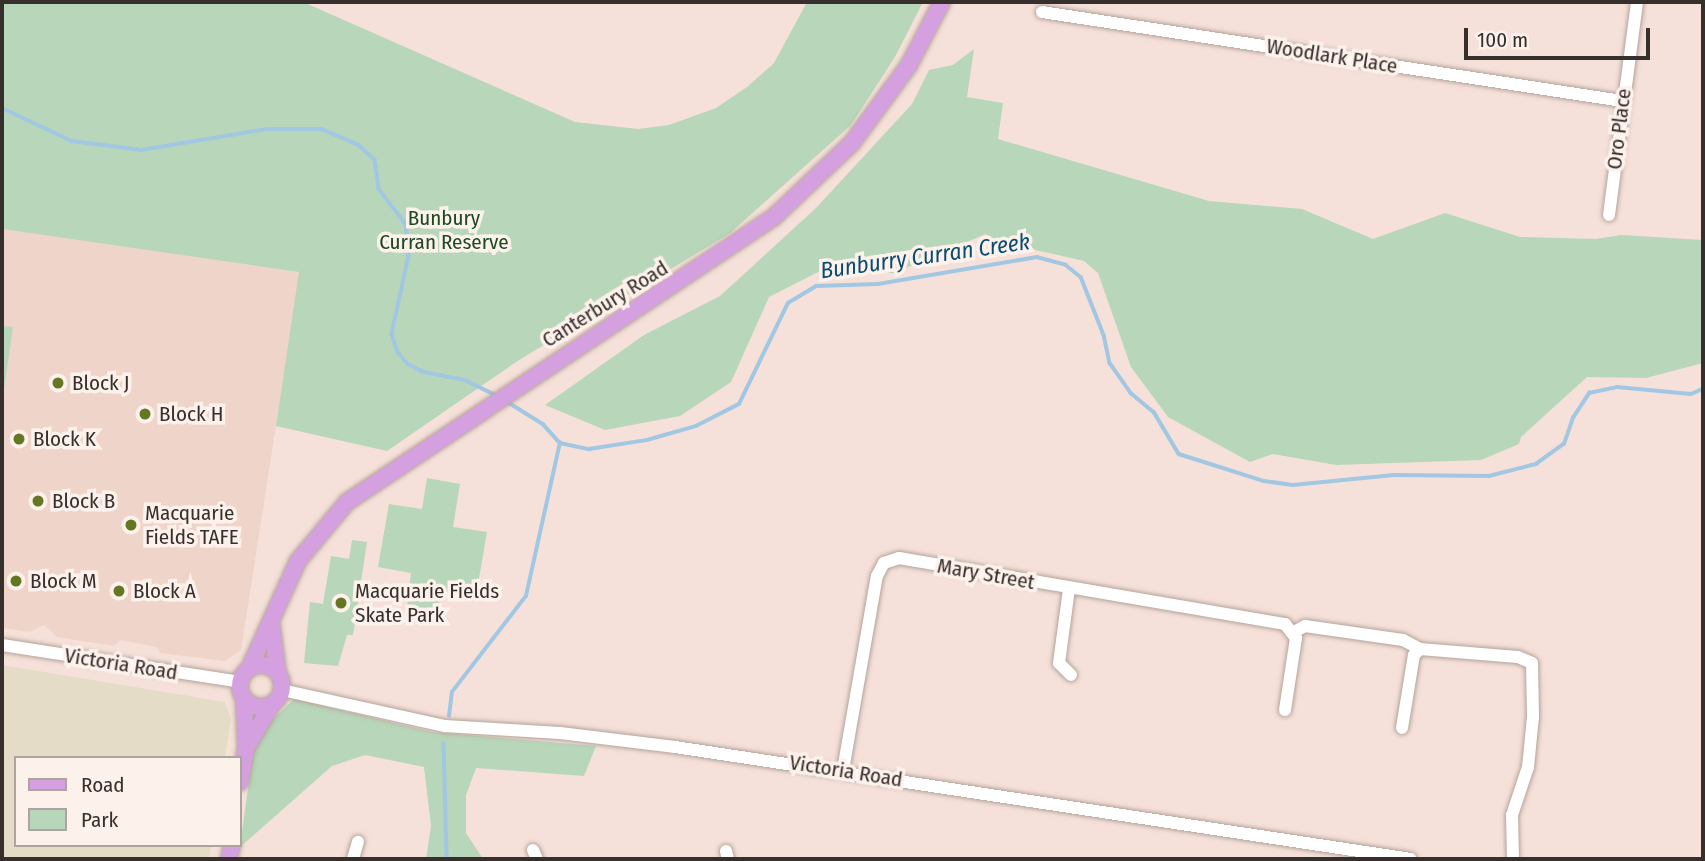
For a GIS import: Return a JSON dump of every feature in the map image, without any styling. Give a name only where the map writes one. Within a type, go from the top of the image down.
[{"type":"main road","name":"Canterbury Road","points":[[244,683],[280,594],[317,534],[347,502],[433,441],[705,266],[774,217],[827,170],[909,65],[942,2]]},
{"type":"main road","points":[[246,748],[278,689],[271,618]]},
{"type":"main road","points":[[244,683],[264,666],[278,689]]},
{"type":"main road","points":[[244,683],[257,707],[278,689]]},
{"type":"main road","points":[[242,771],[246,748],[244,683]]},
{"type":"street","name":"Oro Place","points":[[1609,215],[1637,2]]},
{"type":"street","name":"Woodlark Place","points":[[1042,12],[1622,101]]},
{"type":"street","name":"Mary Street","points":[[843,770],[877,576],[884,563],[899,558],[1285,624],[1295,635],[1306,626],[1403,640],[1420,649],[1518,657],[1532,663],[1533,717],[1528,767],[1512,815],[1513,859]]},
{"type":"street","points":[[1069,589],[1059,663],[1071,675]]},
{"type":"street","points":[[1285,710],[1295,635]]},
{"type":"street","name":"Victoria Road","points":[[2,645],[244,683]]},
{"type":"street","points":[[1402,728],[1414,655],[1420,649]]},
{"type":"street","name":"Victoria Road","points":[[278,689],[445,726],[560,733],[843,770],[1411,859]]},
{"type":"street","points":[[353,859],[358,842]]},
{"type":"shaded area","name":"Macquarie Fields TAFE","points":[[2,229],[300,272],[241,650],[225,661],[160,653],[157,647],[120,640],[114,646],[57,637],[44,625],[30,632],[2,628]]},
{"type":"shaded area","points":[[2,665],[225,702],[231,719],[225,756],[14,756],[14,847],[211,847],[209,859],[2,859]]},
{"type":"green space","name":"Bunbury Curran Reserve","points":[[2,2],[303,2],[575,122],[638,129],[669,125],[716,108],[747,87],[774,63],[807,2],[923,2],[895,57],[851,125],[729,234],[519,360],[387,451],[276,426],[299,272],[2,229]]},
{"type":"green space","points":[[974,49],[967,97],[1003,103],[998,139],[1209,201],[1302,209],[1373,239],[1445,213],[1520,237],[1596,239],[1621,235],[1703,240],[1703,363],[1646,378],[1587,377],[1521,437],[1519,444],[1481,460],[1336,465],[1273,454],[1250,462],[1168,417],[1131,367],[1098,273],[1084,261],[1027,248],[1002,250],[986,234],[894,273],[818,272],[769,297],[731,382],[680,416],[605,430],[545,405],[644,335],[720,296],[816,208],[912,104],[929,70],[953,65]]},
{"type":"green space","points":[[2,326],[13,327],[3,396],[2,396]]},
{"type":"green space","points":[[427,478],[460,484],[453,527],[487,532],[476,596],[442,591],[439,612],[407,607],[411,573],[378,567],[389,504],[422,509]]},
{"type":"green space","name":"Macquarie Fields Skate Park","points":[[352,540],[367,542],[353,635],[347,635],[338,666],[304,663],[310,602],[323,604],[331,556],[349,559]]},
{"type":"green space","points":[[294,699],[432,732],[596,746],[584,776],[476,768],[466,795],[466,833],[483,859],[426,859],[431,826],[424,767],[365,755],[332,766],[242,845],[255,736]]},
{"type":"waterway","name":"Bunburry Curran Creek","points":[[2,108],[72,141],[141,150],[266,129],[322,129],[359,145],[375,160],[379,189],[406,224],[409,256],[392,334],[398,352],[408,364],[424,372],[465,380],[496,395]]},
{"type":"waterway","name":"Bunburry Curran Creek","points":[[506,401],[543,424],[560,443],[589,449],[647,440],[696,426],[739,404],[788,303],[816,286],[878,284],[1037,257],[1066,265],[1081,277],[1104,335],[1110,363],[1131,393],[1154,412],[1179,454],[1264,481],[1293,485],[1394,475],[1489,476],[1536,464],[1564,444],[1573,418],[1589,393],[1617,387],[1691,394],[1703,389]]},
{"type":"waterway","points":[[449,716],[452,692],[526,596],[560,443]]},
{"type":"waterway","points":[[444,743],[447,859]]},
{"type":"place","name":"Block J","points":[[58,383]]},
{"type":"place","name":"Block H","points":[[145,414]]},
{"type":"place","name":"Block K","points":[[19,439]]},
{"type":"place","name":"Block B","points":[[38,501]]},
{"type":"place","name":"Macquarie Fields TAFE","points":[[131,525]]},
{"type":"place","name":"Block M","points":[[16,581]]},
{"type":"place","name":"Block A","points":[[119,591]]},
{"type":"place","name":"Macquarie Fields Skate Park","points":[[341,603]]}]
